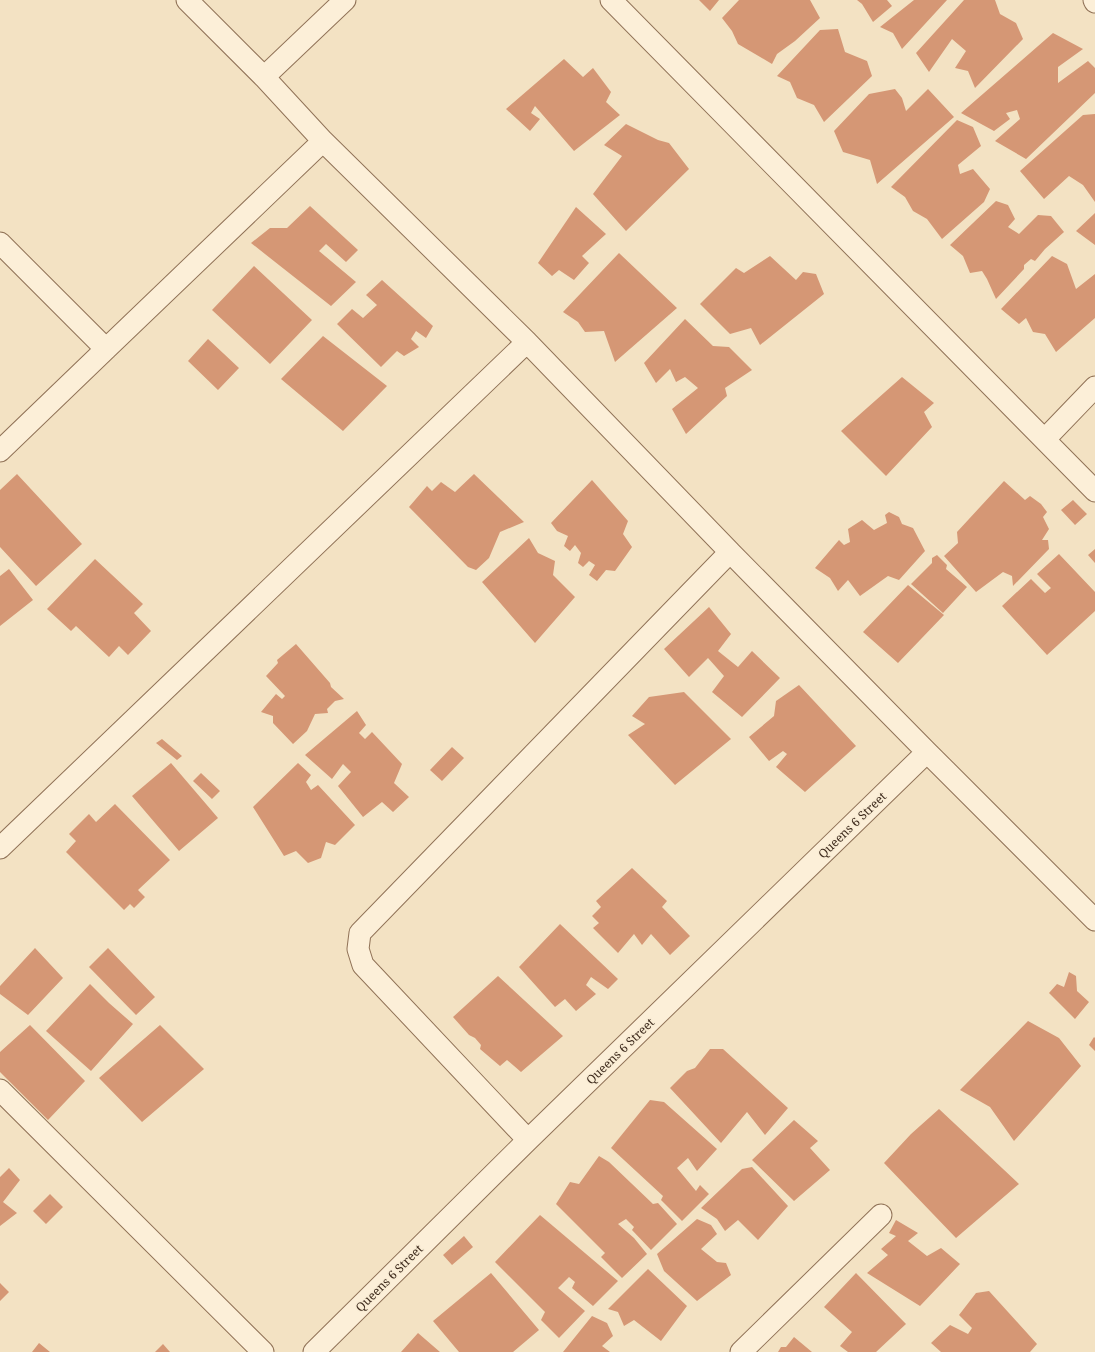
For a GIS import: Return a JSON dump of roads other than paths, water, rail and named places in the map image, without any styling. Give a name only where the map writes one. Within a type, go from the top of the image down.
[{"type":"street","points":[[187,0],[264,77],[323,141],[527,342],[730,552],[1095,920]]},
{"type":"street","points":[[264,77],[345,0]]},
{"type":"street","points":[[611,0],[1095,491]]},
{"type":"street","points":[[0,451],[323,141]]},
{"type":"street","points":[[0,243],[106,349]]},
{"type":"street","points":[[0,848],[527,342]]},
{"type":"street","points":[[1045,439],[1095,387]]},
{"type":"street","points":[[528,1140],[363,965],[358,949],[360,933],[730,552]]},
{"type":"street","name":"Queens 6 Street","points":[[314,1352],[528,1140],[927,752]]},
{"type":"street","points":[[0,1090],[263,1352]]},
{"type":"street","points":[[741,1352],[881,1215]]}]
